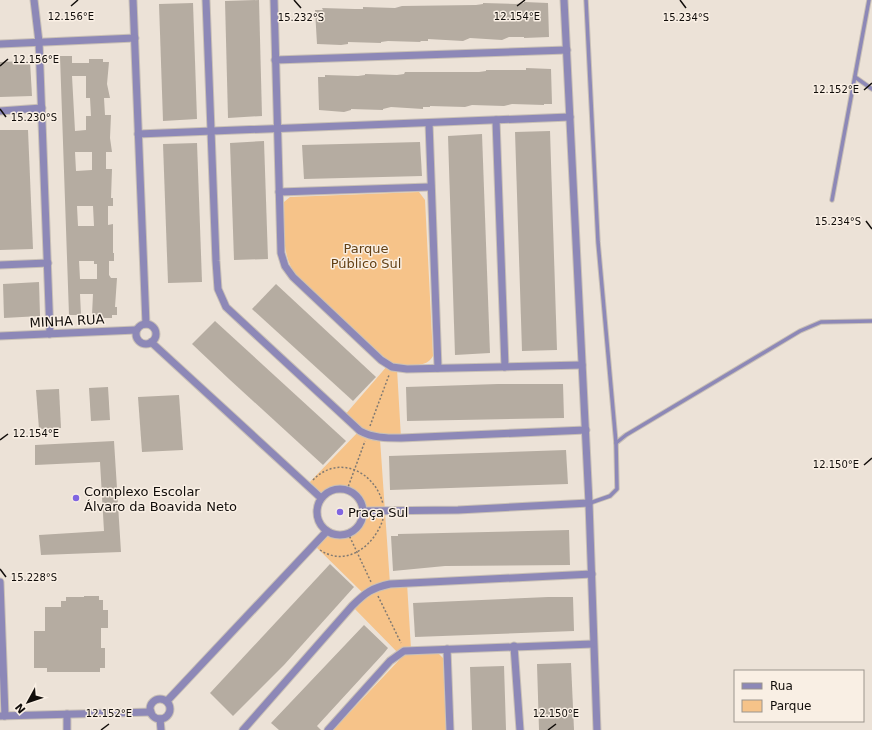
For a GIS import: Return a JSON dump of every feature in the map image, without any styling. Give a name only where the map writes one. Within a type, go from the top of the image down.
[{"type":"street","points":[[34,0],[39,42],[50,334]]},
{"type":"street","points":[[134,0],[146,324]]},
{"type":"street","points":[[206,0],[216,261],[218,289],[226,307],[360,431],[380,438],[586,430]]},
{"type":"street","points":[[274,0],[281,253],[285,266],[293,277],[388,365],[398,369],[582,365]]},
{"type":"street","points":[[564,0],[586,430],[597,730]]},
{"type":"street","points":[[0,44],[135,38]]},
{"type":"street","points":[[275,60],[567,50]]},
{"type":"street","points":[[0,111],[42,108]]},
{"type":"street","points":[[138,134],[277,127],[429,123],[570,116]]},
{"type":"street","points":[[496,120],[505,367]]},
{"type":"street","points":[[429,123],[430,187],[438,368]]},
{"type":"street","points":[[279,192],[430,187]]},
{"type":"street","points":[[0,265],[48,263]]},
{"type":"street","points":[[146,324],[152,326],[155,331],[155,337],[151,342],[145,344],[140,342],[136,337],[136,330],[140,325],[146,324]]},
{"type":"street","name":"MINHA RUA","points":[[0,336],[136,330]]},
{"type":"street","points":[[151,342],[321,498]]},
{"type":"street","points":[[332,490],[347,490],[358,498],[363,511],[359,524],[348,533],[341,535],[327,531],[322,526],[316,513],[321,498],[332,490]]},
{"type":"street","points":[[363,511],[458,510],[589,503]]},
{"type":"street","points":[[166,702],[327,531]]},
{"type":"street","points":[[243,730],[352,606],[364,594],[374,588],[390,584],[592,574]]},
{"type":"street","points":[[0,582],[3,716],[151,712]]},
{"type":"street","points":[[328,730],[390,661],[399,654],[411,649],[593,644]]},
{"type":"street","points":[[514,646],[520,730]]},
{"type":"street","points":[[447,649],[450,730]]},
{"type":"street","points":[[161,699],[166,702],[170,706],[170,713],[166,718],[160,720],[154,717],[151,712],[151,706],[155,701],[161,699]]},
{"type":"street","points":[[67,714],[67,730]]},
{"type":"street","points":[[160,720],[161,730]]},
{"type":"lane","points":[[586,0],[598,242],[616,443],[617,489],[610,496],[589,503]]},
{"type":"lane","points":[[832,200],[869,0]]},
{"type":"lane","points":[[855,76],[872,89]]},
{"type":"lane","points":[[616,443],[626,435],[800,331],[821,322],[872,321]]},
{"type":"path","points":[[307,486],[320,472],[332,467],[355,470],[371,481],[379,493],[384,511],[378,533],[370,544],[357,552],[346,556],[333,556],[323,552],[314,545]]},
{"type":"green space","name":"Parque Público Sul","points":[[419,192],[425,200],[433,356],[426,363],[397,369],[401,438],[380,439],[390,584],[407,583],[411,649],[438,653],[443,658],[446,730],[333,730],[402,657],[352,606],[364,594],[314,545],[327,531],[339,534],[349,532],[357,526],[361,518],[362,509],[360,500],[354,493],[343,489],[331,491],[321,498],[307,485],[359,431],[344,416],[388,365],[385,358],[297,276],[288,260],[284,241],[284,202],[290,197]]},
{"type":"building","points":[[259,0],[262,116],[228,118],[225,1]]},
{"type":"building","points":[[524,2],[548,3],[549,37],[509,37],[502,40],[470,38],[463,41],[428,39],[428,41],[420,41],[421,42],[348,42],[348,44],[341,45],[317,44],[315,10],[323,10],[322,8],[363,9],[363,7],[395,8],[402,6],[476,5],[483,3],[516,4]]},
{"type":"building","points":[[193,3],[197,119],[163,121],[159,4]]},
{"type":"building","points":[[60,56],[72,56],[72,63],[89,63],[89,59],[103,59],[103,62],[109,62],[107,84],[110,98],[104,98],[105,115],[111,115],[110,138],[112,152],[106,152],[106,169],[112,169],[111,198],[113,198],[113,206],[108,206],[108,225],[113,224],[114,261],[109,261],[109,275],[111,278],[117,278],[115,307],[117,307],[117,315],[112,315],[112,318],[98,318],[97,315],[92,315],[93,294],[80,294],[81,315],[69,315]],"holes":[[[72,76],[86,76],[86,98],[90,98],[91,116],[86,116],[86,130],[75,131]],[[75,152],[92,152],[92,170],[76,171]],[[77,206],[93,206],[94,226],[78,226]],[[79,261],[94,261],[94,264],[97,264],[97,279],[80,279]]]},
{"type":"building","points":[[30,61],[32,96],[0,97],[0,62]]},
{"type":"building","points":[[526,68],[551,69],[552,104],[512,104],[504,106],[472,105],[465,107],[430,106],[423,107],[423,109],[391,107],[383,110],[351,109],[344,112],[319,110],[318,77],[325,77],[325,75],[397,75],[404,74],[405,72],[479,72],[486,70],[526,70]]},
{"type":"building","points":[[0,130],[28,130],[33,249],[0,250]]},
{"type":"building","points":[[550,131],[557,350],[522,351],[515,132]]},
{"type":"building","points":[[482,134],[490,353],[455,355],[448,136]]},
{"type":"building","points":[[264,141],[268,259],[234,260],[230,143]]},
{"type":"building","points":[[420,142],[422,176],[304,179],[302,145]]},
{"type":"building","points":[[197,143],[202,282],[168,283],[163,144]]},
{"type":"building","points":[[39,282],[40,316],[4,318],[3,284]]},
{"type":"building","points":[[276,284],[376,377],[353,401],[252,309]]},
{"type":"building","points":[[215,321],[346,441],[323,465],[192,344]]},
{"type":"building","points":[[498,384],[563,384],[564,418],[407,421],[406,387]]},
{"type":"building","points":[[108,387],[110,420],[91,421],[89,388]]},
{"type":"building","points":[[59,389],[61,428],[39,429],[36,390]]},
{"type":"building","points":[[179,395],[183,450],[142,452],[138,397]]},
{"type":"building","points":[[114,441],[121,552],[41,555],[39,535],[104,531],[100,462],[35,465],[35,445]]},
{"type":"building","points":[[566,450],[568,484],[390,490],[389,456]]},
{"type":"building","points":[[569,530],[570,565],[445,566],[393,571],[391,536],[398,536],[398,534]]},
{"type":"building","points":[[330,564],[354,587],[284,665],[233,716],[210,693]]},
{"type":"building","points":[[99,596],[99,600],[103,600],[103,610],[108,610],[108,628],[101,628],[101,648],[105,648],[105,668],[100,668],[100,672],[47,672],[47,668],[34,668],[34,631],[45,631],[45,607],[61,607],[61,601],[66,601],[66,597]]},
{"type":"building","points":[[573,597],[574,631],[415,637],[413,603]]},
{"type":"building","points":[[364,625],[388,648],[317,726],[321,730],[279,730],[271,723]]},
{"type":"building","points":[[571,663],[574,730],[539,730],[537,664]]},
{"type":"building","points":[[504,666],[506,730],[472,730],[470,667]]},
{"type":"place","name":"Complexo Escolar Álvaro da Boavida Neto","points":[[76,498]]},
{"type":"place","name":"Praça Sul","points":[[340,512]]}]
